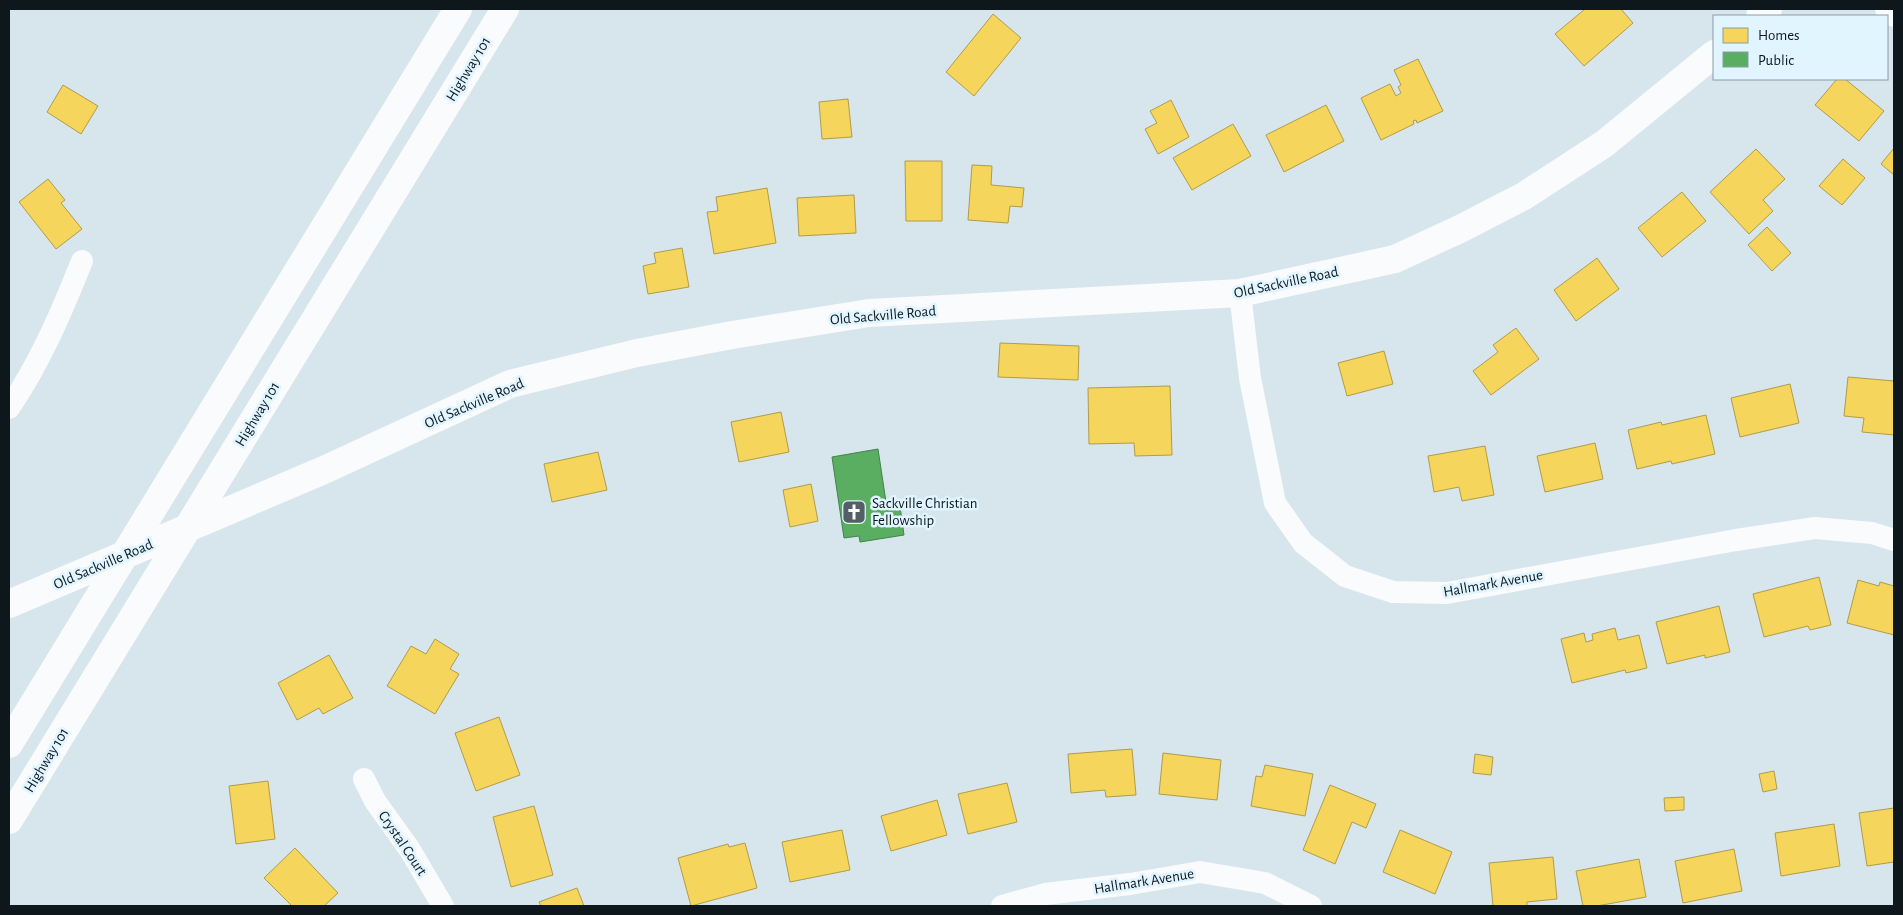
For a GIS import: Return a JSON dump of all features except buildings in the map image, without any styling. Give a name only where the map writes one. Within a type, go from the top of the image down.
[{"type":"main road","points":[[9,744],[458,9]]},
{"type":"main road","name":"Highway 101","points":[[9,820],[505,9]]},
{"type":"main road","name":"Old Sackville Road","points":[[9,604],[324,470],[510,384],[637,353],[732,335],[869,313],[1240,293],[1395,259],[1460,229],[1524,196],[1604,144],[1713,55]]},
{"type":"street","points":[[1886,9],[1894,16]]},
{"type":"street","points":[[9,408],[19,394],[61,314],[82,260]]},
{"type":"street","name":"Hallmark Avenue","points":[[1240,293],[1250,378],[1275,503],[1304,543],[1344,576],[1393,592],[1447,592],[1736,540],[1816,528],[1872,533],[1894,540]]},
{"type":"street","name":"Crystal Court","points":[[364,779],[375,801],[410,850],[443,906]]},
{"type":"street","name":"Hallmark Avenue","points":[[1002,906],[1045,894],[1130,884],[1200,872],[1264,883],[1311,906]]},
{"type":"place","name":"Sackville Christian Fellowship","points":[[854,512]]}]
